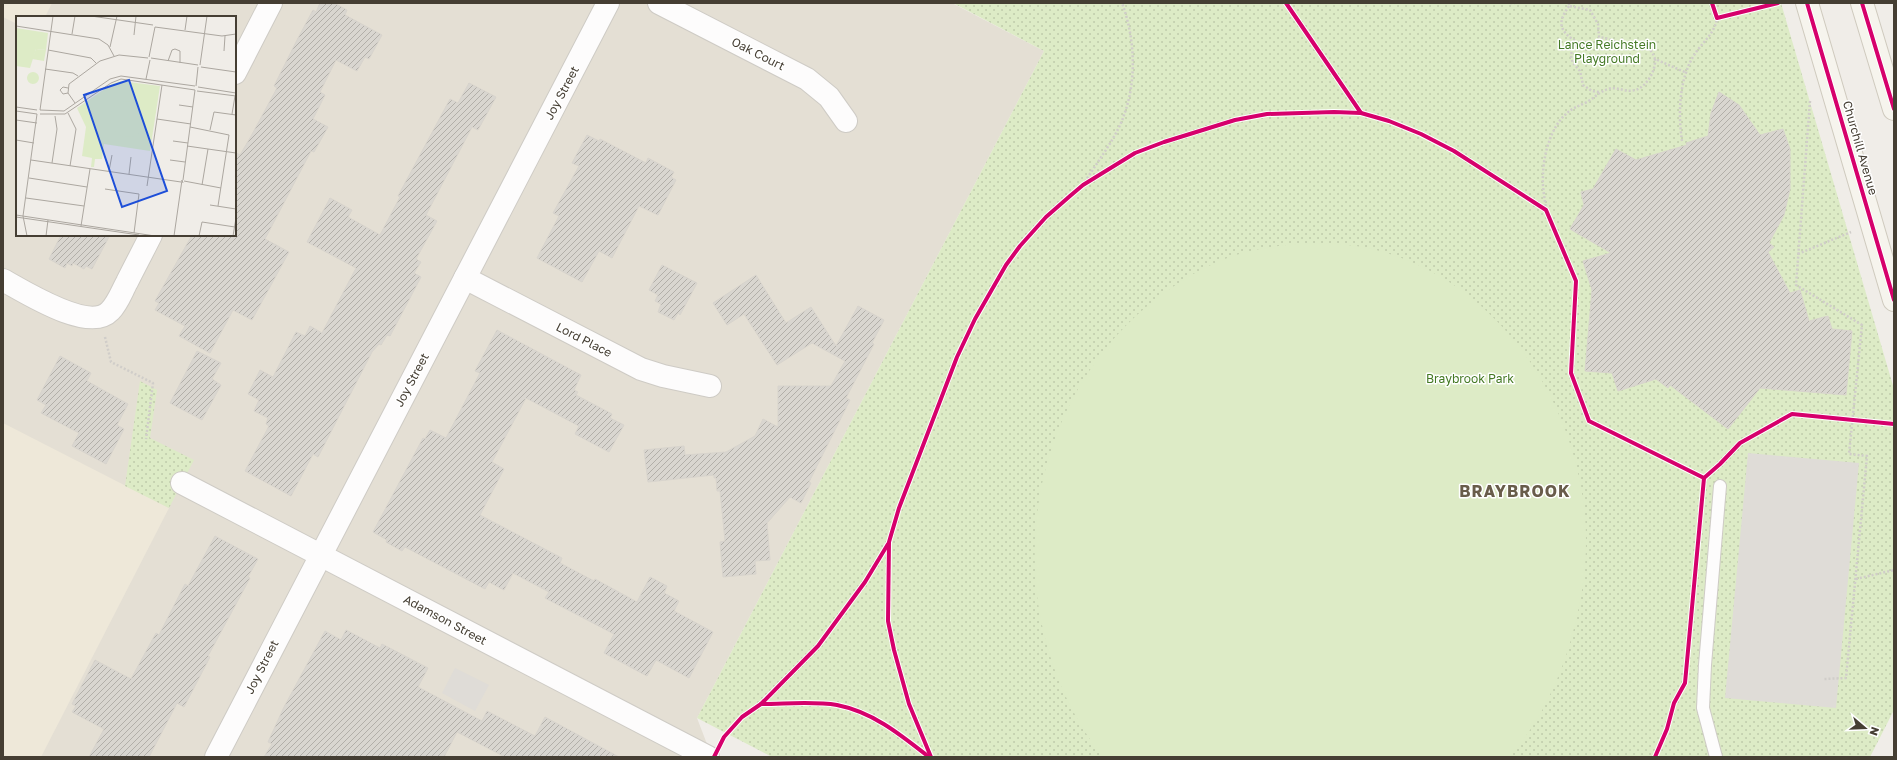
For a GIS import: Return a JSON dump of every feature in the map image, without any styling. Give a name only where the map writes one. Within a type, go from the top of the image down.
[{"type":"main road","name":"Churchill Avenue","points":[[1807,3],[1893,296]]},
{"type":"main road","points":[[1862,3],[1894,109]]},
{"type":"street","points":[[236,71],[271,3]]},
{"type":"street","name":"Joy Street","points":[[216,757],[320,554],[608,3]]},
{"type":"street","name":"Oak Court","points":[[659,3],[806,79],[830,97],[846,121]]},
{"type":"street","points":[[3,280],[57,308],[87,318],[101,317],[110,312],[118,300],[150,236]]},
{"type":"street","name":"Lord Place","points":[[465,278],[641,369],[663,376],[710,386]]},
{"type":"street","name":"Adamson Street","points":[[182,483],[708,757]]},
{"type":"lane","points":[[1716,757],[1703,708],[1705,665],[1720,486]]},
{"type":"path","points":[[1079,188],[1115,133],[1124,116],[1128,98],[1132,55],[1131,36],[1122,3]]},
{"type":"path","points":[[1510,3],[1515,3]]},
{"type":"path","points":[[1549,217],[1546,210],[1543,177],[1544,162],[1552,135],[1565,114],[1600,93],[1617,88],[1629,91],[1638,89],[1654,71],[1655,59],[1653,54],[1643,46],[1625,45],[1610,39],[1599,37],[1598,24],[1590,10],[1569,4],[1561,22],[1562,29],[1565,34],[1577,42],[1572,50],[1573,63],[1580,71],[1583,85],[1592,91],[1600,93]]},
{"type":"path","points":[[1682,141],[1680,127],[1681,106],[1687,72],[1692,58],[1713,32],[1717,18],[1716,13]]},
{"type":"path","points":[[1717,18],[1725,16]]},
{"type":"path","points":[[1655,59],[1687,72]]},
{"type":"path","points":[[1811,95],[1796,285],[1862,325],[1849,454],[1867,456],[1846,678],[1824,679]]},
{"type":"path","points":[[1083,184],[1096,177]]},
{"type":"path","points":[[1539,206],[1546,210]]},
{"type":"path","points":[[1798,254],[1851,232]]},
{"type":"path","points":[[101,317],[111,362],[153,383],[146,439]]},
{"type":"path","points":[[1846,419],[1860,420]]},
{"type":"path","points":[[1856,579],[1894,570]]},
{"type":"shaded area","points":[[3,3],[952,3],[1044,51],[697,718],[712,757],[3,757]]},
{"type":"shaded area","points":[[3,3],[52,3],[46,16],[16,16],[16,24],[3,17]]},
{"type":"shaded area","points":[[3,423],[169,508],[41,757],[3,757]]},
{"type":"shaded area","points":[[1748,453],[1859,463],[1836,708],[1725,698]]},
{"type":"shaded area","points":[[455,668],[489,685],[475,711],[442,693]]},
{"type":"green space","name":"Braybrook Park","points":[[953,3],[1781,3],[1894,389],[1894,710],[1870,757],[772,757],[697,718],[1044,51]]},
{"type":"green space","points":[[1318,243],[1340,244],[1376,250],[1419,265],[1458,288],[1492,316],[1521,350],[1546,387],[1565,428],[1578,471],[1586,530],[1586,557],[1581,598],[1565,660],[1558,677],[1532,728],[1509,757],[1103,757],[1070,705],[1048,649],[1037,590],[1036,530],[1045,470],[1065,413],[1096,361],[1137,315],[1169,289],[1193,274],[1230,257],[1274,247]]},
{"type":"green space","points":[[140,381],[157,390],[150,438],[194,460],[169,508],[125,486]]},
{"type":"building","points":[[320,3],[334,3],[347,10],[345,15],[382,35],[369,59],[365,57],[357,71],[336,60],[320,92],[325,95],[313,119],[328,127],[314,152],[311,151],[265,239],[289,252],[252,320],[233,310],[210,353],[179,336],[185,326],[155,310],[159,303],[155,301],[191,236],[236,236],[236,153],[240,155],[250,138],[277,88],[274,86],[297,40],[313,10],[316,12]]},
{"type":"building","points":[[469,83],[496,97],[478,130],[472,127],[426,215],[437,221],[416,259],[421,262],[414,273],[421,277],[390,336],[387,335],[381,345],[379,344],[372,352],[318,457],[313,454],[291,496],[245,471],[269,426],[266,424],[268,418],[254,411],[259,400],[248,394],[260,370],[273,377],[296,332],[305,336],[310,326],[322,333],[356,268],[307,242],[330,198],[352,210],[348,217],[380,235],[400,197],[398,196],[450,99],[458,103]]},
{"type":"building","points":[[1719,92],[1739,105],[1760,135],[1783,129],[1790,149],[1790,189],[1784,215],[1769,243],[1774,247],[1768,252],[1790,293],[1800,290],[1809,321],[1828,316],[1832,329],[1852,331],[1846,395],[1760,388],[1728,429],[1670,385],[1668,388],[1656,379],[1618,391],[1612,373],[1585,371],[1592,290],[1583,261],[1611,253],[1570,229],[1584,205],[1581,192],[1593,189],[1616,149],[1636,160],[1687,145],[1686,143],[1708,136],[1711,113]]},
{"type":"building","points":[[587,135],[599,141],[600,139],[646,163],[648,158],[674,172],[671,177],[676,180],[658,215],[639,206],[612,258],[599,251],[582,282],[537,258],[559,216],[553,213],[579,166],[572,163]]},
{"type":"building","points":[[60,236],[109,236],[92,269],[86,266],[84,269],[73,263],[72,266],[67,263],[65,268],[49,259]]},
{"type":"building","points":[[662,265],[697,283],[680,315],[678,313],[674,320],[658,312],[661,304],[655,301],[658,295],[649,290]]},
{"type":"building","points":[[756,275],[786,323],[811,307],[836,346],[858,306],[884,320],[872,343],[874,344],[846,398],[850,400],[809,482],[811,483],[801,503],[790,497],[767,523],[770,560],[755,561],[756,574],[723,577],[720,542],[725,541],[720,491],[717,491],[716,478],[714,478],[714,475],[648,482],[644,450],[684,446],[685,455],[726,452],[755,436],[763,419],[778,427],[778,386],[831,386],[845,361],[812,343],[777,365],[744,314],[727,325],[713,303]]},
{"type":"building","points":[[497,330],[581,375],[574,390],[578,392],[576,395],[612,414],[610,418],[624,425],[609,452],[575,434],[579,426],[526,398],[492,462],[504,469],[480,515],[562,558],[560,563],[594,581],[595,579],[637,602],[650,577],[667,586],[664,593],[679,601],[674,611],[713,632],[689,678],[656,660],[647,676],[604,653],[614,634],[545,598],[549,592],[513,573],[504,590],[489,582],[485,589],[405,547],[402,551],[386,542],[387,540],[373,532],[423,438],[425,439],[430,430],[446,438],[480,373],[475,371]]},
{"type":"building","points":[[197,351],[221,363],[212,379],[221,385],[202,420],[170,403]]},
{"type":"building","points":[[60,356],[91,373],[87,381],[128,404],[117,425],[124,429],[106,464],[72,446],[79,433],[41,413],[46,405],[37,400]]},
{"type":"building","points":[[215,536],[258,559],[248,577],[250,578],[208,656],[210,657],[184,707],[177,703],[149,757],[89,757],[104,729],[72,712],[76,706],[72,704],[95,660],[131,679],[156,633],[159,635],[185,584],[188,586]]},
{"type":"building","points":[[346,630],[380,648],[382,644],[428,668],[418,687],[482,721],[487,711],[535,736],[545,717],[619,757],[505,757],[457,732],[444,757],[264,757],[272,744],[268,742],[284,707],[325,631],[341,640]]},
{"type":"cycle path","points":[[1286,3],[1361,113]]},
{"type":"cycle path","points":[[1712,3],[1717,18],[1778,3]]},
{"type":"cycle path","points":[[1807,3],[1894,300]]},
{"type":"cycle path","points":[[1862,3],[1894,109]]},
{"type":"cycle path","points":[[931,757],[909,704],[894,650],[888,621],[889,542],[899,508],[957,357],[975,319],[1006,265],[1020,246],[1046,217],[1083,185],[1135,153],[1164,142],[1235,120],[1267,114],[1334,112],[1361,113],[1389,121],[1421,134],[1454,151],[1546,210],[1576,281],[1571,373],[1589,421],[1704,478],[1740,443],[1792,414],[1894,424]]},
{"type":"cycle path","points":[[1655,757],[1667,729],[1674,703],[1685,683],[1704,478]]},
{"type":"cycle path","points":[[714,757],[724,737],[742,717],[761,704],[818,646],[865,582],[888,544]]},
{"type":"cycle path","points":[[761,704],[818,703],[850,708],[886,725],[929,757]]},
{"type":"district","name":"BRAYBROOK","points":[[1515,491]]},
{"type":"park label","name":"Lance Reichstein Playground","points":[[1607,52]]}]
